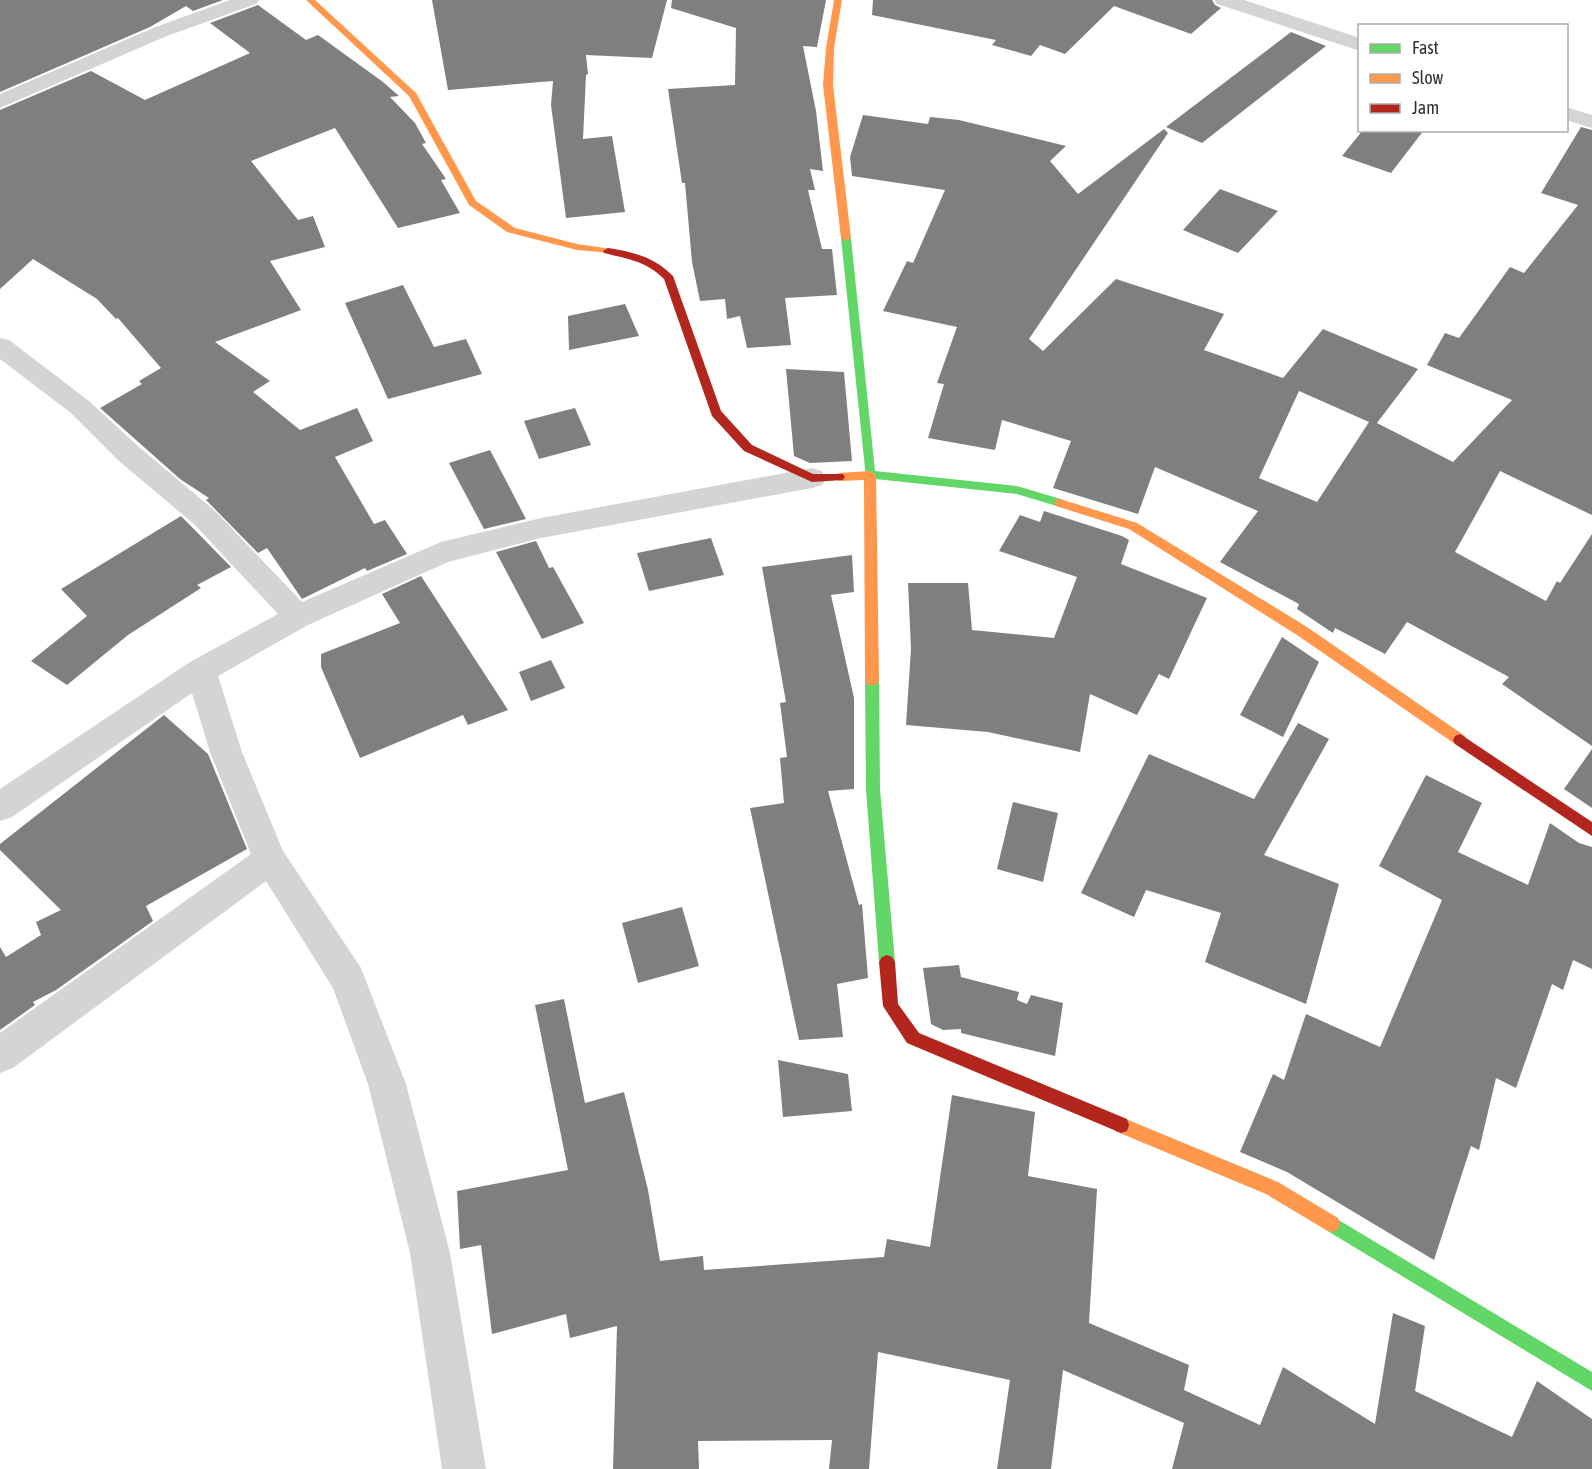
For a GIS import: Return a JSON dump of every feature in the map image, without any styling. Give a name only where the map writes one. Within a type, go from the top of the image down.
[{"type":"street","points":[[0,102],[160,33],[249,0]]},
{"type":"street","points":[[310,0],[413,95],[472,203],[511,230],[577,247],[629,254],[655,263],[669,278],[716,413],[748,448],[812,478]]},
{"type":"street","points":[[838,0],[827,73],[828,97],[850,269],[870,475],[873,789],[891,1006],[913,1038],[1272,1188],[1592,1382]]},
{"type":"street","points":[[1224,0],[1358,45]]},
{"type":"street","points":[[1568,114],[1592,122]]},
{"type":"street","points":[[0,346],[80,407],[129,454],[205,518],[298,617]]},
{"type":"street","points":[[0,807],[201,671],[298,617],[441,553],[541,528],[812,478],[870,475],[1017,490],[1133,525],[1302,631],[1592,830]]},
{"type":"street","points":[[201,671],[226,752],[270,859],[348,980],[387,1084],[430,1253],[464,1469]]},
{"type":"street","points":[[0,1055],[270,859]]},
{"type":"building","points":[[0,0],[223,0],[193,11],[186,6],[150,27],[0,92]]},
{"type":"building","points":[[432,0],[667,0],[652,58],[586,55],[588,74],[586,75],[583,139],[612,136],[625,212],[566,218],[551,105],[553,81],[448,90]]},
{"type":"building","points":[[672,0],[826,0],[817,47],[803,46],[816,111],[823,171],[810,169],[815,190],[808,190],[822,249],[832,249],[837,295],[785,298],[791,345],[747,348],[740,316],[727,319],[725,299],[700,301],[692,262],[685,183],[682,183],[668,89],[735,85],[736,28],[671,8]]},
{"type":"building","points":[[873,0],[1212,0],[1221,8],[1191,34],[1114,6],[1065,54],[1040,45],[1031,56],[992,45],[996,40],[872,15]]},
{"type":"building","points":[[258,5],[306,40],[318,35],[399,96],[390,97],[415,123],[426,143],[422,144],[446,179],[441,180],[460,213],[398,228],[335,128],[251,161],[298,220],[313,216],[325,247],[270,261],[301,310],[215,342],[270,381],[253,392],[300,430],[357,408],[373,441],[335,457],[374,524],[385,520],[407,554],[367,571],[365,568],[302,599],[267,548],[258,553],[206,500],[209,498],[180,479],[100,408],[142,384],[139,381],[161,368],[118,318],[116,319],[97,299],[33,259],[0,289],[0,110],[91,71],[145,100],[250,53],[210,23]]},
{"type":"building","points":[[1291,32],[1326,46],[1202,143],[1166,127]]},
{"type":"building","points":[[863,115],[928,124],[930,117],[959,120],[1066,146],[1050,161],[1078,194],[1164,129],[1168,133],[1029,339],[1043,351],[1116,279],[1224,314],[1204,350],[1283,378],[1323,329],[1418,369],[1377,423],[1453,462],[1512,400],[1427,365],[1445,333],[1459,338],[1510,267],[1524,273],[1578,205],[1541,193],[1581,127],[1592,130],[1592,515],[1500,471],[1455,552],[1546,601],[1557,581],[1560,583],[1592,534],[1592,746],[1502,684],[1509,677],[1407,622],[1385,654],[1335,628],[1333,633],[1297,609],[1299,604],[1220,562],[1258,511],[1155,467],[1138,514],[1053,488],[1071,441],[1002,420],[995,450],[928,438],[944,384],[937,383],[957,327],[883,311],[907,261],[913,263],[945,190],[852,176],[850,157]],"holes":[[[1299,391],[1369,422],[1317,502],[1259,478]]]},
{"type":"building","points":[[1361,132],[1422,132],[1391,173],[1342,156]]},
{"type":"building","points":[[1220,189],[1278,211],[1238,253],[1183,230]]},
{"type":"building","points":[[403,285],[434,347],[466,339],[482,374],[388,399],[345,303]]},
{"type":"building","points":[[625,304],[639,336],[569,350],[568,316]]},
{"type":"building","points":[[786,369],[844,372],[852,461],[810,463],[794,456]]},
{"type":"building","points":[[575,408],[591,445],[539,459],[524,421]]},
{"type":"building","points":[[490,450],[526,519],[484,529],[449,463]]},
{"type":"building","points":[[1044,511],[1122,536],[1129,540],[1121,564],[1207,598],[1169,679],[1159,674],[1137,715],[1090,694],[1080,752],[988,732],[906,725],[911,649],[908,583],[968,583],[972,630],[1054,638],[1077,577],[999,551],[1020,515],[1040,522]]},
{"type":"building","points":[[181,516],[231,567],[197,585],[201,588],[128,635],[67,685],[31,661],[87,616],[61,589]]},
{"type":"building","points":[[711,538],[724,575],[649,591],[637,553]]},
{"type":"building","points":[[536,541],[549,568],[553,567],[584,623],[542,639],[496,552]]},
{"type":"building","points":[[852,555],[854,592],[831,595],[854,698],[854,789],[828,791],[859,905],[862,904],[868,978],[837,984],[843,1037],[799,1040],[750,808],[784,803],[780,758],[787,757],[780,703],[786,702],[762,567]]},
{"type":"building","points":[[421,576],[508,710],[468,725],[463,715],[360,758],[321,667],[321,654],[400,623],[382,594]]},
{"type":"building","points":[[1282,637],[1319,662],[1283,737],[1240,715]]},
{"type":"building","points":[[551,660],[565,688],[531,701],[519,672]]},
{"type":"building","points":[[164,715],[208,754],[247,849],[146,906],[153,921],[56,990],[33,1002],[35,1005],[0,1030],[0,947],[6,957],[41,935],[36,922],[61,910],[0,850],[0,844]]},
{"type":"building","points":[[1298,723],[1329,739],[1264,855],[1339,884],[1306,1004],[1205,962],[1221,913],[1146,890],[1134,917],[1081,893],[1149,754],[1254,799]]},
{"type":"building","points":[[1592,749],[1592,808],[1564,789]]},
{"type":"building","points":[[1426,775],[1482,803],[1458,852],[1528,885],[1550,823],[1579,843],[1592,847],[1592,969],[1573,960],[1563,990],[1552,984],[1516,1088],[1496,1078],[1479,1150],[1471,1146],[1434,1260],[1287,1172],[1240,1152],[1273,1074],[1284,1080],[1306,1014],[1380,1047],[1442,900],[1379,866]]},
{"type":"building","points":[[1013,802],[1058,813],[1043,882],[997,869]]},
{"type":"building","points":[[682,907],[699,966],[638,983],[622,923]]},
{"type":"building","points":[[959,965],[961,977],[1019,992],[1017,1000],[1027,1004],[1031,995],[1063,1003],[1055,1056],[961,1033],[961,1029],[943,1030],[931,1024],[923,968]]},
{"type":"building","points":[[564,999],[585,1103],[624,1092],[648,1190],[660,1261],[703,1256],[704,1270],[884,1257],[887,1239],[930,1247],[952,1095],[1035,1112],[1028,1176],[1097,1189],[1089,1323],[1189,1365],[1184,1390],[1260,1425],[1283,1367],[1375,1424],[1393,1313],[1425,1326],[1415,1391],[1512,1437],[1537,1381],[1592,1419],[1592,1469],[1172,1469],[1184,1423],[1063,1370],[1051,1469],[997,1469],[1010,1380],[878,1352],[869,1469],[829,1469],[832,1440],[698,1441],[699,1469],[613,1469],[617,1326],[570,1338],[566,1314],[492,1334],[481,1245],[460,1249],[457,1191],[568,1170],[535,1005]]},
{"type":"building","points":[[778,1060],[848,1074],[852,1111],[783,1117]]},
{"type":"traffic: fast","points":[[846,238],[870,475],[1017,490],[1060,503]]},
{"type":"traffic: fast","points":[[872,681],[873,789],[887,962]]},
{"type":"traffic: fast","points":[[1332,1224],[1592,1382]]},
{"type":"traffic: slow","points":[[310,0],[413,95],[472,203],[511,230],[577,247],[608,251]]},
{"type":"traffic: slow","points":[[838,0],[830,48],[828,85],[846,238]]},
{"type":"traffic: slow","points":[[839,477],[870,475],[872,681]]},
{"type":"traffic: slow","points":[[1060,503],[1133,526],[1302,631],[1460,740]]},
{"type":"traffic: slow","points":[[1121,1125],[1272,1188],[1332,1224]]},
{"type":"traffic: jam","points":[[608,251],[642,258],[655,265],[669,278],[716,413],[748,448],[812,478],[839,477]]},
{"type":"traffic: jam","points":[[1460,740],[1592,830]]},
{"type":"traffic: jam","points":[[887,962],[891,1006],[913,1038],[1121,1125]]}]
